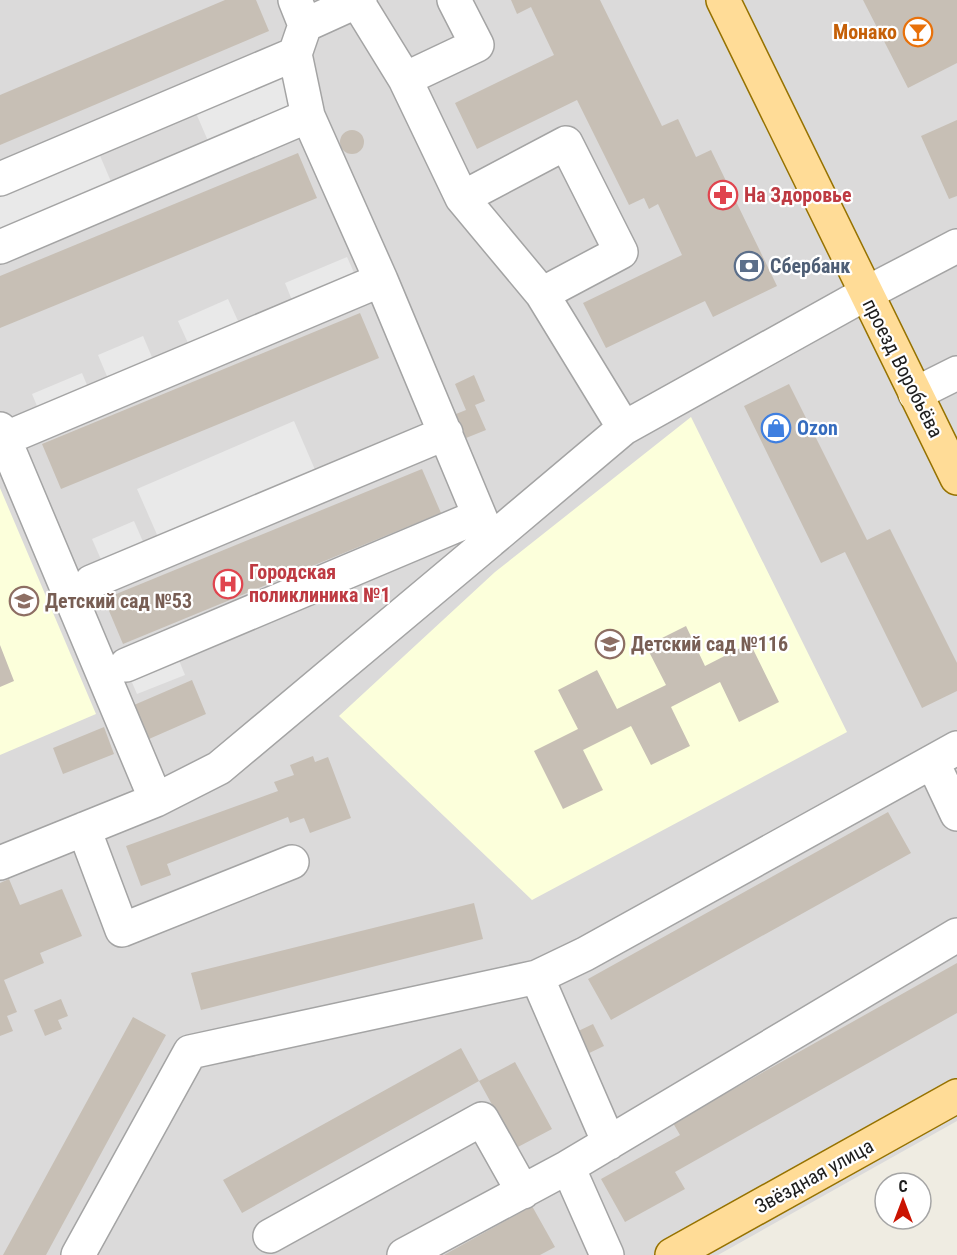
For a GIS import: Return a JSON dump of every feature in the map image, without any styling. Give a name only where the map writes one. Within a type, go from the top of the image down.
[{"type":"main road","name":"проезд Воробьёва","points":[[723,0],[957,478]]},
{"type":"main road","name":"Звёздная улица","points":[[672,1255],[957,1096]]},
{"type":"street","points":[[405,79],[477,45],[454,0]]},
{"type":"street","points":[[0,179],[298,26],[358,1],[405,79],[462,198],[542,294],[624,428]]},
{"type":"street","points":[[298,26],[308,116],[381,280],[485,528]]},
{"type":"street","points":[[0,247],[308,116]]},
{"type":"street","points":[[462,198],[566,143],[621,252],[542,294]]},
{"type":"street","points":[[0,863],[156,800],[219,768],[485,528],[624,428],[865,294],[957,246]]},
{"type":"street","points":[[156,800],[2,434],[381,280]]},
{"type":"street","points":[[915,394],[957,373]]},
{"type":"street","points":[[91,582],[446,432]]},
{"type":"street","points":[[126,665],[485,528]]},
{"type":"street","points":[[78,1255],[190,1052],[537,977],[585,954],[945,755],[957,813]]},
{"type":"street","points":[[84,829],[122,930],[292,862]]},
{"type":"street","points":[[404,1255],[568,1167],[957,934]]},
{"type":"street","points":[[537,977],[609,1143]]},
{"type":"street","points":[[270,1236],[482,1119],[523,1192]]},
{"type":"street","points":[[568,1167],[607,1255]]},
{"type":"shaded area","points":[[0,0],[957,0],[957,1121],[718,1255],[0,1255]]},
{"type":"shaded area","points":[[280,67],[300,112],[212,150],[192,104]]},
{"type":"shaded area","points":[[95,144],[115,191],[0,239],[0,184]]},
{"type":"shaded area","points":[[347,257],[359,284],[296,310],[285,283]]},
{"type":"shaded area","points":[[228,299],[243,332],[193,354],[178,321]]},
{"type":"shaded area","points":[[143,336],[157,369],[112,388],[98,355]]},
{"type":"shaded area","points":[[82,373],[92,397],[42,418],[32,394]]},
{"type":"shaded area","name":"Детский сад №116","points":[[691,417],[847,732],[532,900],[339,716],[495,572]]},
{"type":"shaded area","points":[[294,421],[319,479],[162,546],[137,489]]},
{"type":"shaded area","name":"Детский сад №53","points":[[0,488],[96,714],[0,755]]},
{"type":"shaded area","points":[[134,521],[148,553],[106,571],[92,539]]},
{"type":"shaded area","points":[[176,653],[185,675],[137,694],[128,673]]},
{"type":"building","points":[[225,0],[256,0],[269,31],[0,145],[0,95]]},
{"type":"building","points":[[511,0],[600,0],[662,126],[678,119],[696,157],[711,150],[777,286],[713,317],[705,301],[606,348],[583,303],[682,255],[658,204],[649,209],[644,198],[629,205],[577,100],[477,149],[455,103],[554,55],[531,7],[517,14]]},
{"type":"building","name":"Монако","points":[[863,0],[957,0],[957,63],[908,88]]},
{"type":"building","points":[[957,120],[957,196],[949,199],[921,136]]},
{"type":"building","points":[[352,130],[360,134],[364,142],[360,150],[352,154],[344,150],[340,142],[344,134]]},
{"type":"building","points":[[298,153],[317,198],[0,328],[0,276]]},
{"type":"building","points":[[360,313],[379,358],[61,489],[42,444]]},
{"type":"building","points":[[474,375],[485,401],[475,405],[486,430],[466,438],[456,414],[466,410],[455,384]]},
{"type":"building","points":[[789,384],[867,540],[890,529],[957,663],[957,691],[922,708],[845,552],[821,563],[744,406]]},
{"type":"building","points":[[422,469],[441,513],[123,644],[104,599]]},
{"type":"building","points":[[686,626],[705,666],[750,643],[779,702],[739,722],[720,682],[671,707],[690,746],[651,765],[631,726],[583,750],[603,790],[563,809],[534,751],[578,729],[558,690],[597,670],[617,709],[666,685],[646,646]]},
{"type":"building","points":[[0,645],[14,681],[0,687]]},
{"type":"building","points":[[192,680],[206,714],[149,739],[134,705]]},
{"type":"building","points":[[104,727],[114,754],[63,774],[53,748]]},
{"type":"building","points":[[313,756],[315,762],[328,757],[351,818],[310,833],[304,818],[290,823],[288,817],[167,864],[171,875],[141,886],[126,846],[278,791],[274,782],[294,775],[290,765]]},
{"type":"building","points":[[888,812],[911,853],[611,1020],[588,979]]},
{"type":"building","points":[[9,879],[20,905],[62,889],[82,936],[40,953],[44,963],[4,980],[17,1012],[7,1016],[13,1031],[0,1036],[0,883]]},
{"type":"building","points":[[474,903],[483,939],[201,1010],[191,973]]},
{"type":"building","points":[[957,963],[957,1013],[675,1172],[685,1189],[625,1222],[601,1179],[680,1135],[673,1123]]},
{"type":"building","points":[[61,999],[68,1016],[58,1020],[62,1029],[45,1036],[34,1010]]},
{"type":"building","points":[[133,1017],[166,1035],[46,1255],[3,1255]]},
{"type":"building","points":[[593,1024],[604,1046],[583,1056],[572,1034]]},
{"type":"building","points":[[461,1048],[479,1081],[242,1213],[223,1180]]},
{"type":"building","points":[[515,1062],[552,1129],[516,1148],[479,1081]]},
{"type":"building","points":[[532,1206],[555,1247],[540,1255],[444,1255]]},
{"type":"place","name":"Монако","points":[[918,32]]},
{"type":"place","name":"На Здоровье","points":[[723,195]]},
{"type":"place","name":"Сбербанк","points":[[749,266]]},
{"type":"place","name":"Ozon","points":[[776,428]]},
{"type":"place","name":"Городская поликлиника №1","points":[[228,584]]},
{"type":"place","name":"Детский сад №53","points":[[24,601]]},
{"type":"place","name":"Детский сад №116","points":[[610,644]]}]
